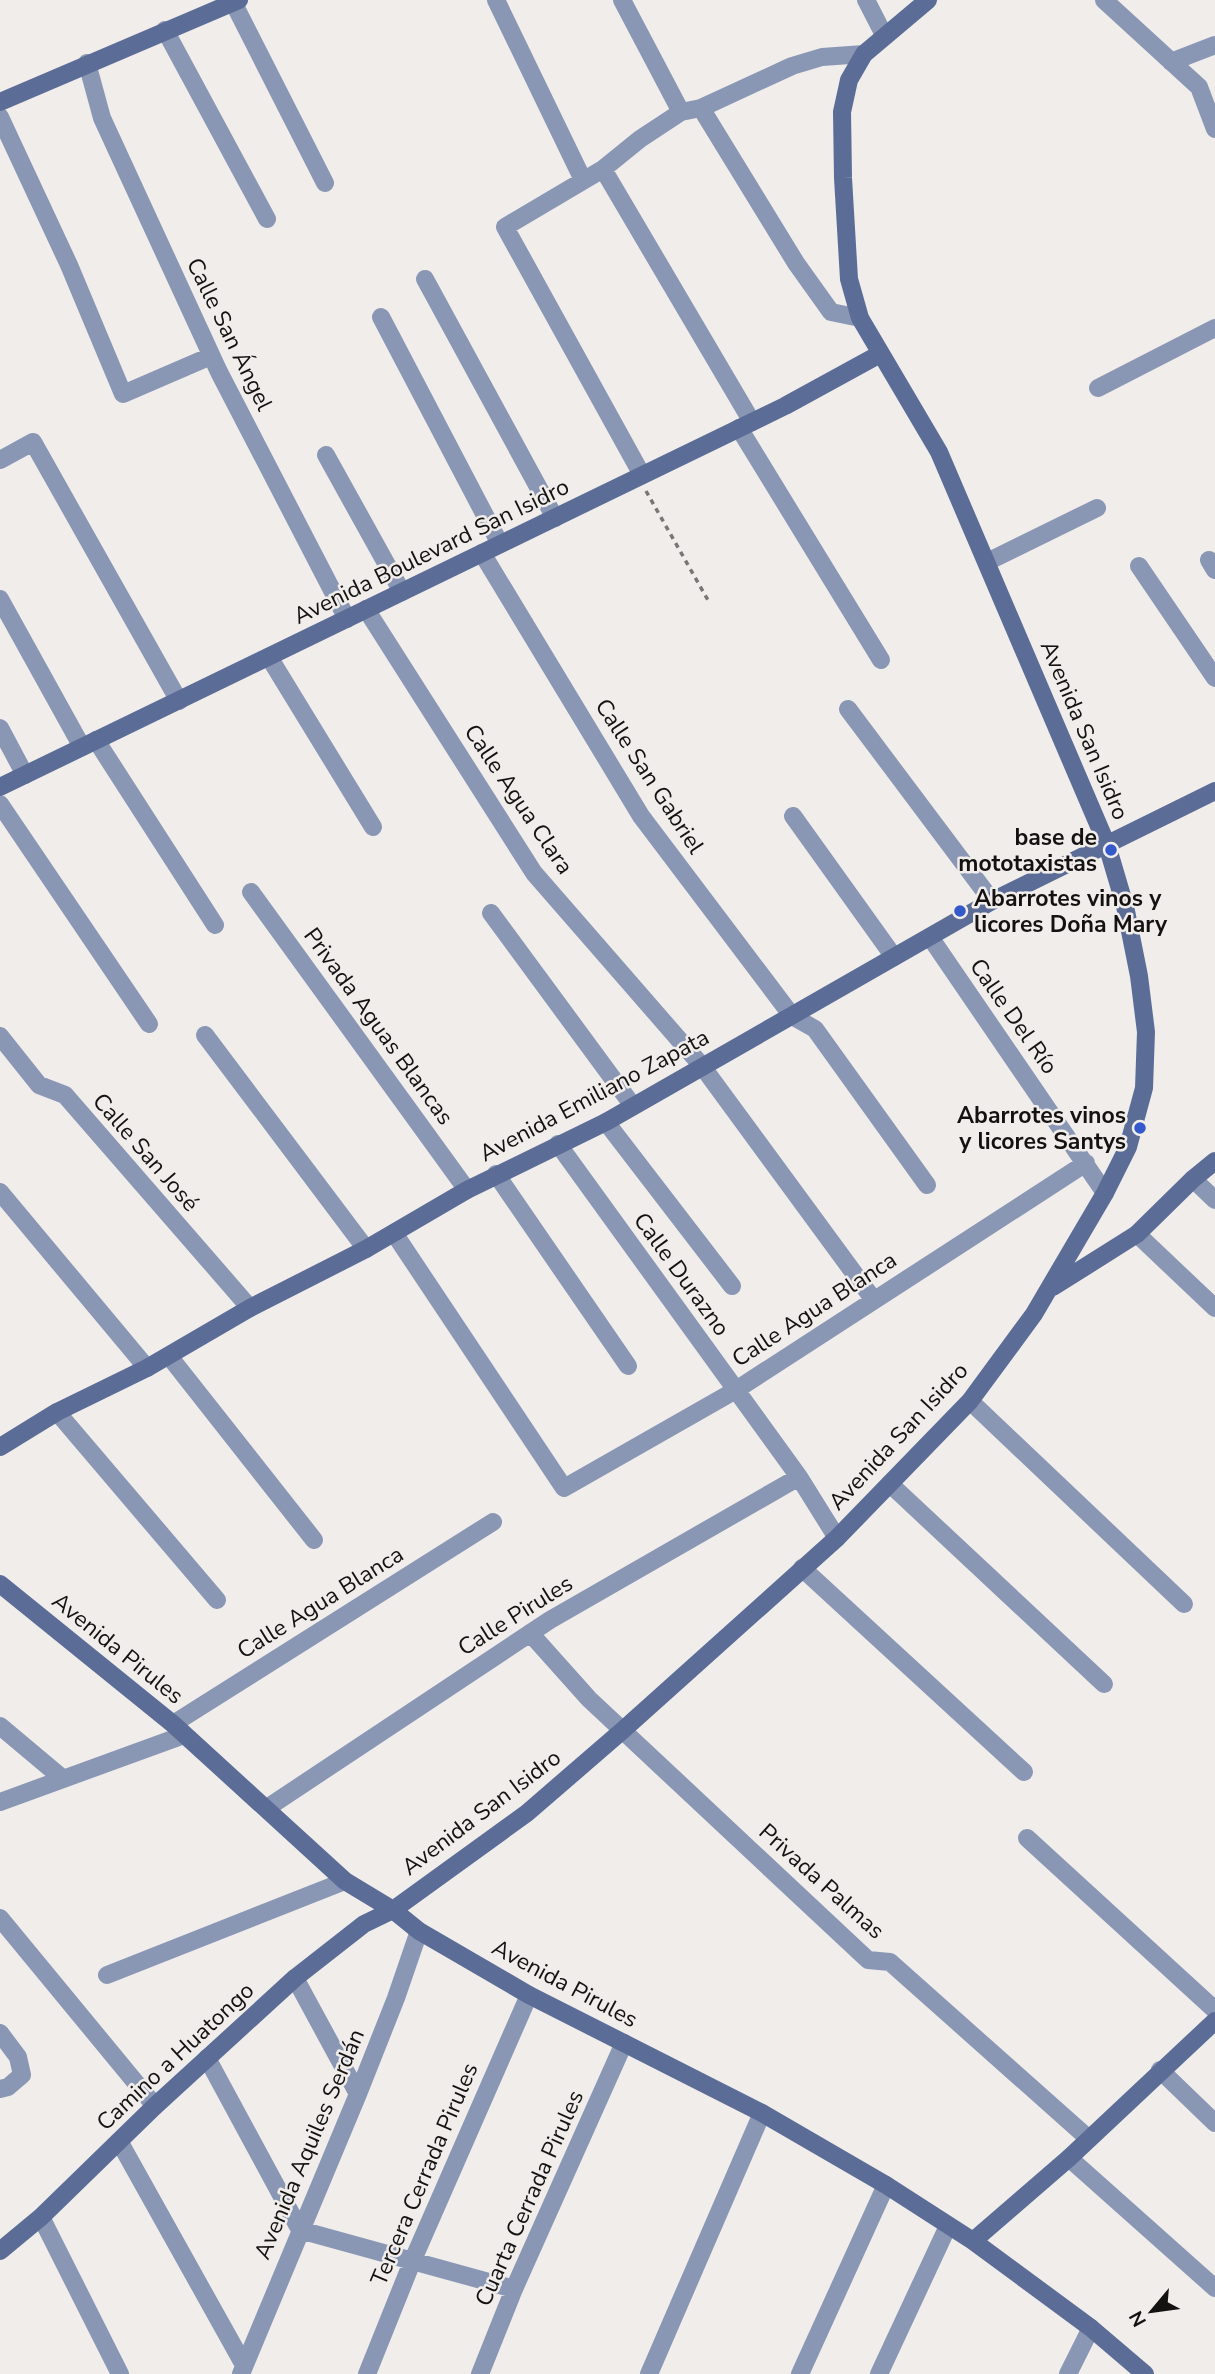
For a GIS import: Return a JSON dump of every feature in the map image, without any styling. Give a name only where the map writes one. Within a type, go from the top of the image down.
[{"type":"main road","name":"Avenida San Isidro","points":[[393,1910],[527,1813],[623,1730],[837,1538],[970,1401],[1051,1288],[1128,1147],[1144,1088],[1146,1032],[1139,976],[1125,906],[1107,845],[939,452],[860,318],[849,279],[842,111],[849,80],[864,54],[928,0]]},
{"type":"main road","points":[[0,102],[165,30],[209,5],[236,1]]},
{"type":"main road","name":"Avenida Boulevard San Isidro","points":[[0,787],[745,425],[880,354]]},
{"type":"main road","name":"Avenida Emiliano Zapata","points":[[0,1447],[57,1412],[169,1356],[250,1308],[366,1249],[467,1189],[606,1122],[992,901],[1215,791]]},
{"type":"main road","points":[[1051,1288],[1137,1234],[1215,1161]]},
{"type":"main road","name":"Avenida Pirules","points":[[0,1584],[179,1730],[345,1881],[393,1910],[419,1931],[529,1995],[762,2113],[886,2185],[973,2241],[1091,2328],[1144,2374]]},
{"type":"main road","name":"Camino a Huatongo","points":[[0,2251],[41,2217],[155,2106],[295,1978],[364,1924],[393,1910]]},
{"type":"main road","points":[[973,2241],[1069,2158],[1215,2021]]},
{"type":"street","points":[[496,0],[583,180]]},
{"type":"street","points":[[622,0],[681,112]]},
{"type":"street","points":[[866,0],[884,35]]},
{"type":"street","points":[[1104,0],[1199,87],[1215,130]]},
{"type":"street","points":[[236,1],[325,183]]},
{"type":"street","points":[[165,30],[267,219]]},
{"type":"street","points":[[1171,62],[1215,46]]},
{"type":"street","points":[[640,476],[505,227],[603,169],[640,139],[681,112],[701,108],[792,66],[822,57],[864,54]]},
{"type":"street","name":"Calle San Ángel","points":[[87,63],[102,118],[211,356],[347,619]]},
{"type":"street","points":[[701,108],[796,263],[831,312],[860,318]]},
{"type":"street","points":[[0,117],[69,265],[123,394],[211,356]]},
{"type":"street","points":[[603,169],[745,425],[881,660]]},
{"type":"street","points":[[425,279],[555,517]]},
{"type":"street","points":[[381,317],[500,544]]},
{"type":"street","points":[[1098,388],[1215,328]]},
{"type":"street","points":[[0,460],[33,442],[179,701]]},
{"type":"street","points":[[326,455],[402,592]]},
{"type":"street","points":[[988,562],[1097,508]]},
{"type":"street","name":"Calle San Gabriel","points":[[482,553],[641,816],[792,1016],[815,1029],[928,1185]]},
{"type":"street","points":[[1139,566],[1215,678]]},
{"type":"street","points":[[0,599],[89,744],[215,925]]},
{"type":"street","name":"Calle Agua Clara","points":[[366,609],[534,873],[702,1066],[873,1299]]},
{"type":"street","points":[[269,657],[373,827]]},
{"type":"street","points":[[848,709],[992,901]]},
{"type":"street","points":[[0,728],[25,775]]},
{"type":"street","points":[[0,804],[149,1024]]},
{"type":"street","points":[[793,816],[894,957]]},
{"type":"street","name":"Privada Aguas Blancas","points":[[251,892],[467,1189]]},
{"type":"street","points":[[491,912],[633,1106]]},
{"type":"street","name":"Calle Del Río","points":[[930,937],[1105,1193]]},
{"type":"street","points":[[205,1035],[366,1249]]},
{"type":"street","name":"Calle San José","points":[[0,1036],[39,1085],[65,1095],[250,1308]]},
{"type":"street","points":[[606,1122],[732,1286]]},
{"type":"street","name":"Calle Durazno","points":[[558,1144],[799,1477],[837,1538]]},
{"type":"street","name":"Calle Agua Blanca","points":[[394,1233],[564,1488],[736,1390],[1086,1163]]},
{"type":"street","points":[[496,1174],[628,1366]]},
{"type":"street","points":[[1193,1179],[1215,1200]]},
{"type":"street","points":[[0,1192],[146,1368]]},
{"type":"street","points":[[1137,1234],[1215,1308]]},
{"type":"street","points":[[169,1356],[314,1540]]},
{"type":"street","points":[[970,1401],[1184,1604]]},
{"type":"street","points":[[57,1412],[217,1600]]},
{"type":"street","name":"Calle Pirules","points":[[267,1808],[530,1633],[799,1477]]},
{"type":"street","points":[[890,1484],[1104,1684]]},
{"type":"street","name":"Calle Agua Blanca","points":[[0,1802],[179,1730],[494,1522]]},
{"type":"street","points":[[802,1568],[1024,1772]]},
{"type":"street","name":"Privada Palmas","points":[[530,1633],[569,1680],[868,1960],[890,1962],[1089,2139]]},
{"type":"street","points":[[0,1727],[62,1778]]},
{"type":"street","points":[[1027,1838],[1215,2010]]},
{"type":"street","points":[[107,1975],[345,1881]]},
{"type":"street","points":[[0,1918],[155,2106]]},
{"type":"street","name":"Avenida Aquiles Serdán","points":[[243,2370],[358,2094],[419,1931]]},
{"type":"street","points":[[295,1978],[358,2094]]},
{"type":"street","name":"Tercera Cerrada Pirules","points":[[367,2374],[412,2262],[529,1995]]},
{"type":"street","points":[[0,2033],[18,2057],[22,2075],[0,2090]]},
{"type":"street","name":"Cuarta Cerrada Pirules","points":[[480,2374],[514,2289],[624,2043]]},
{"type":"street","points":[[207,2058],[300,2230],[514,2289]]},
{"type":"street","points":[[1160,2070],[1215,2123]]},
{"type":"street","points":[[649,2374],[762,2113]]},
{"type":"street","points":[[119,2141],[243,2370]]},
{"type":"street","points":[[1069,2158],[1215,2288]]},
{"type":"street","points":[[800,2374],[886,2185]]},
{"type":"street","points":[[41,2217],[120,2374]]},
{"type":"street","points":[[879,2374],[948,2226]]},
{"type":"street","points":[[1069,2374],[1091,2328]]},
{"type":"path","points":[[640,476],[709,602]]},
{"type":"place","name":"base de mototaxistas","points":[[1111,850]]},
{"type":"place","name":"Abarrotes vinos y licores Doña Mary","points":[[960,911]]},
{"type":"place","name":"Abarrotes vinos y licores Santys","points":[[1140,1128]]}]
